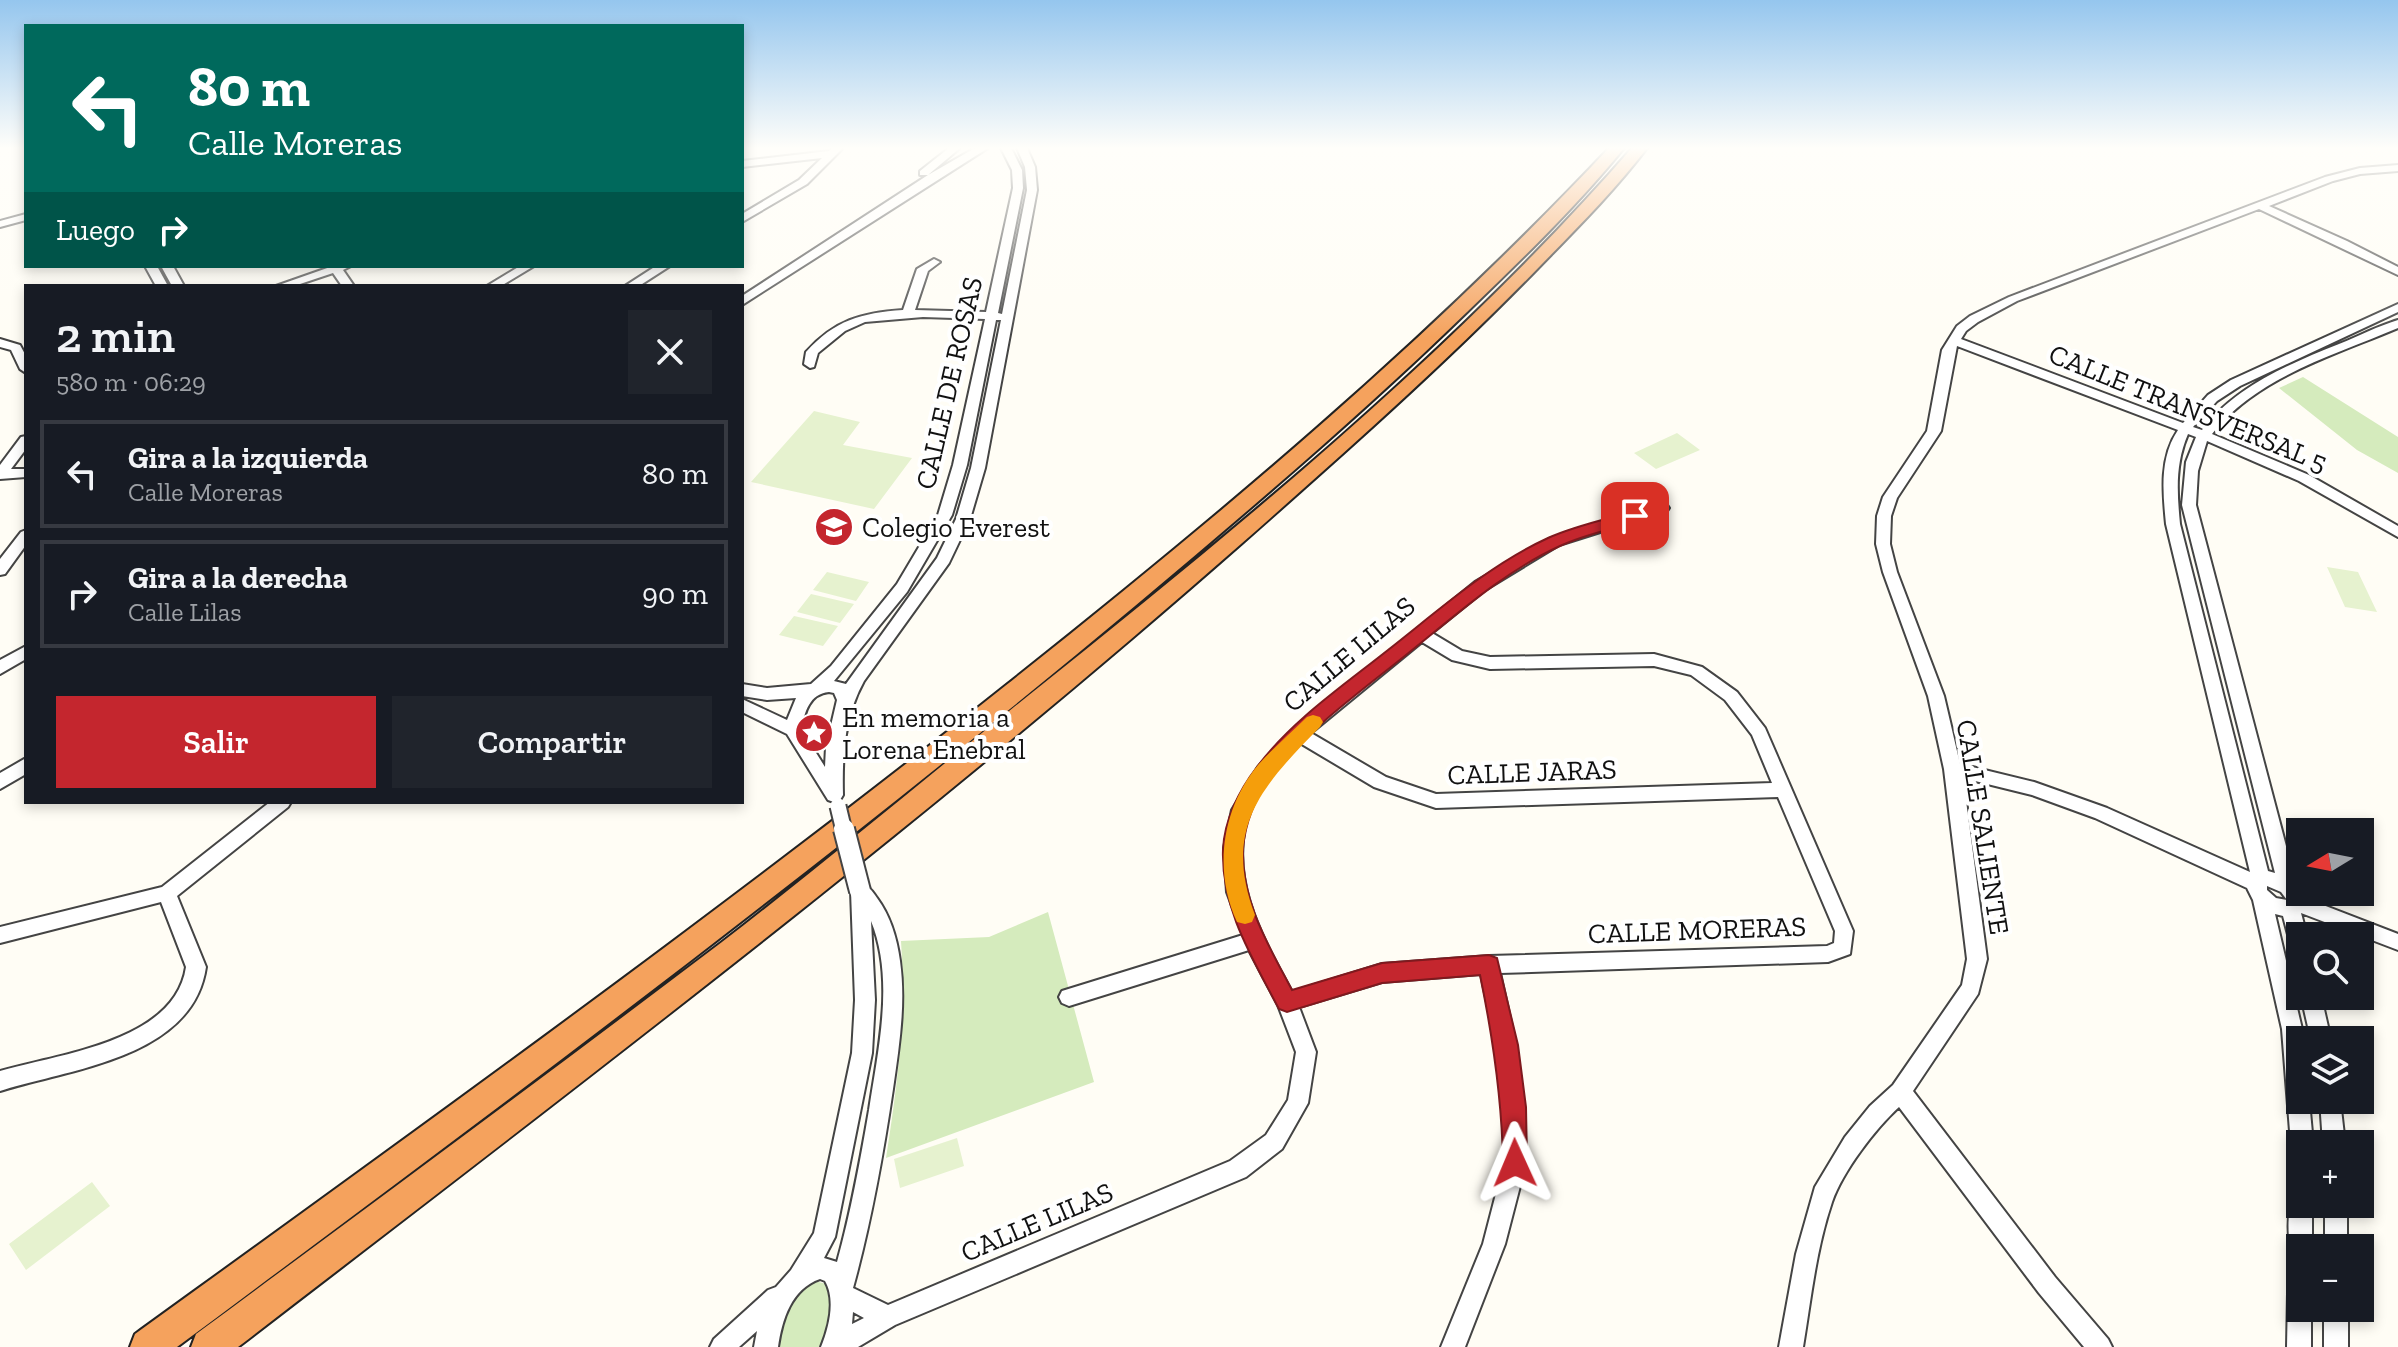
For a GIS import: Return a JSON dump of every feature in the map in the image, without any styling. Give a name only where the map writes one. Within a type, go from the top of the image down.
[{"type":"highway","points":[[148,1347],[715,926],[1092,629],[1228,516],[1398,366],[1559,211]]},
{"type":"highway","points":[[209,1347],[735,948],[1041,703],[1246,530],[1374,415],[1487,310],[1583,211]]},
{"type":"street","points":[[786,272],[869,211]]},
{"type":"street","points":[[744,300],[880,211]]},
{"type":"street","points":[[786,272],[893,211]]},
{"type":"street","name":"CALLE DE ROSAS","points":[[814,688],[837,670],[902,588],[945,515],[960,465],[1013,211]]},
{"type":"street","name":"CALLE DE ROSAS","points":[[845,700],[858,677],[944,560],[963,519],[978,468],[1028,211]]},
{"type":"street","name":"CALLE SALIENTE","points":[[1791,1347],[1807,1254],[1823,1195],[1861,1134],[1877,1113],[1900,1092],[1971,988],[1977,959],[1953,769],[1936,696],[1890,572],[1883,544],[1884,516],[1890,497],[1934,431],[1944,360],[1954,341],[1974,319],[2013,299],[2244,211]]},
{"type":"street","points":[[2272,211],[2398,272]]},
{"type":"street","points":[[0,224],[24,218]]},
{"type":"street","points":[[907,315],[923,269],[934,262]]},
{"type":"street","points":[[288,284],[340,268]]},
{"type":"street","points":[[496,284],[524,268]]},
{"type":"street","points":[[634,284],[661,268]]},
{"type":"street","points":[[2301,1130],[2292,1029],[2167,495],[2170,463],[2184,427],[2211,397],[2243,377],[2398,308]]},
{"type":"street","points":[[810,364],[812,352],[849,323],[862,318],[907,315],[1006,318]]},
{"type":"street","points":[[2286,876],[2189,505],[2192,471],[2204,435],[2237,400],[2398,324]]},
{"type":"street","name":"CALLE TRANSVERSAL 5","points":[[1954,341],[2184,427],[2304,478],[2398,532]]},
{"type":"street","points":[[0,343],[16,348],[24,363]]},
{"type":"street","points":[[0,474],[24,443]]},
{"type":"street","points":[[0,474],[24,473]]},
{"type":"street","name":"CALLE LILAS","points":[[834,1347],[887,1317],[1238,1169],[1274,1142],[1298,1103],[1306,1052],[1287,1002],[1254,940],[1236,892],[1233,848],[1241,810],[1264,772],[1299,734],[1480,586],[1554,542],[1662,508]]},
{"type":"street","points":[[0,570],[24,538]]},
{"type":"street","name":"CALLE MORERAS","points":[[1287,1002],[1382,973],[1489,965],[1828,954],[1843,948],[1844,931],[1759,732],[1731,696],[1696,671],[1654,660],[1490,663],[1458,656],[1420,633]]},
{"type":"street","points":[[0,668],[24,653]]},
{"type":"street","points":[[793,730],[797,710],[814,688]]},
{"type":"street","points":[[722,1347],[801,1273],[824,1237],[862,1053],[865,1000],[860,891],[836,800],[835,740],[845,700],[840,688],[814,688],[788,694],[754,694],[744,691]]},
{"type":"street","points":[[744,706],[793,730],[807,747],[836,800]]},
{"type":"street","name":"CALLE JARAS","points":[[1299,734],[1399,793],[1436,801],[1783,790]]},
{"type":"street","points":[[807,747],[827,745],[835,740]]},
{"type":"street","points":[[0,782],[24,766]]},
{"type":"street","points":[[1953,769],[2034,789],[2101,813],[2259,887]]},
{"type":"street","points":[[0,935],[167,893],[279,804]]},
{"type":"street","points":[[2259,887],[2274,879],[2286,892]]},
{"type":"street","points":[[834,1347],[841,1324],[841,1292],[856,1239],[888,1050],[891,992],[887,942],[870,901],[860,891]]},
{"type":"street","points":[[0,1081],[108,1054],[141,1040],[176,1010],[189,988],[196,967],[167,893]]},
{"type":"street","points":[[2309,906],[2398,942]]},
{"type":"street","points":[[1069,997],[1254,940]]},
{"type":"street","points":[[1453,1347],[1494,1244],[1515,1163],[1514,1107],[1506,1045],[1489,965]]},
{"type":"street","points":[[1900,1092],[1940,1138],[2032,1267],[2100,1347]]},
{"type":"street","points":[[801,1273],[826,1269],[836,1276],[841,1292],[887,1317]]},
{"type":"street","points":[[766,1347],[773,1309],[784,1291]]},
{"type":"street","points":[[2299,1322],[2299,1347]]},
{"type":"street","points":[[2336,1322],[2336,1347]]},
{"type":"green space","points":[[2303,377],[2398,437],[2398,473],[2357,450],[2279,388]]},
{"type":"green space","points":[[814,411],[860,422],[843,445],[912,458],[874,509],[751,482]]},
{"type":"green space","points":[[1677,433],[1700,450],[1656,469],[1634,453]]},
{"type":"green space","points":[[2327,567],[2358,572],[2377,612],[2345,607]]},
{"type":"green space","points":[[827,572],[869,582],[856,601],[813,590]]},
{"type":"green space","points":[[811,594],[854,604],[840,623],[797,612]]},
{"type":"green space","points":[[794,616],[838,626],[823,646],[779,635]]},
{"type":"green space","points":[[1048,912],[1094,1082],[886,1158],[900,1050],[901,941],[989,937]]},
{"type":"green space","points":[[957,1138],[964,1166],[900,1188],[894,1159]]},
{"type":"green space","points":[[92,1182],[110,1206],[26,1270],[9,1244]]},
{"type":"green space","points":[[812,1280],[826,1284],[831,1300],[829,1324],[821,1347],[776,1347],[792,1297]]},
{"type":"slow traffic","points":[[1245,915],[1236,892],[1233,848],[1241,810],[1264,772],[1313,722]]},
{"type":"place","name":"Colegio Everest","points":[[834,527]]},
{"type":"place","name":"En memoria a Lorena Enebral","points":[[814,733]]},
{"type":"route","points":[[1515,1163],[1514,1107],[1506,1045],[1489,965],[1382,973],[1287,1002],[1254,940],[1236,892],[1233,848],[1241,810],[1264,772],[1299,734],[1358,683],[1480,586],[1554,542],[1635,516]]}]
